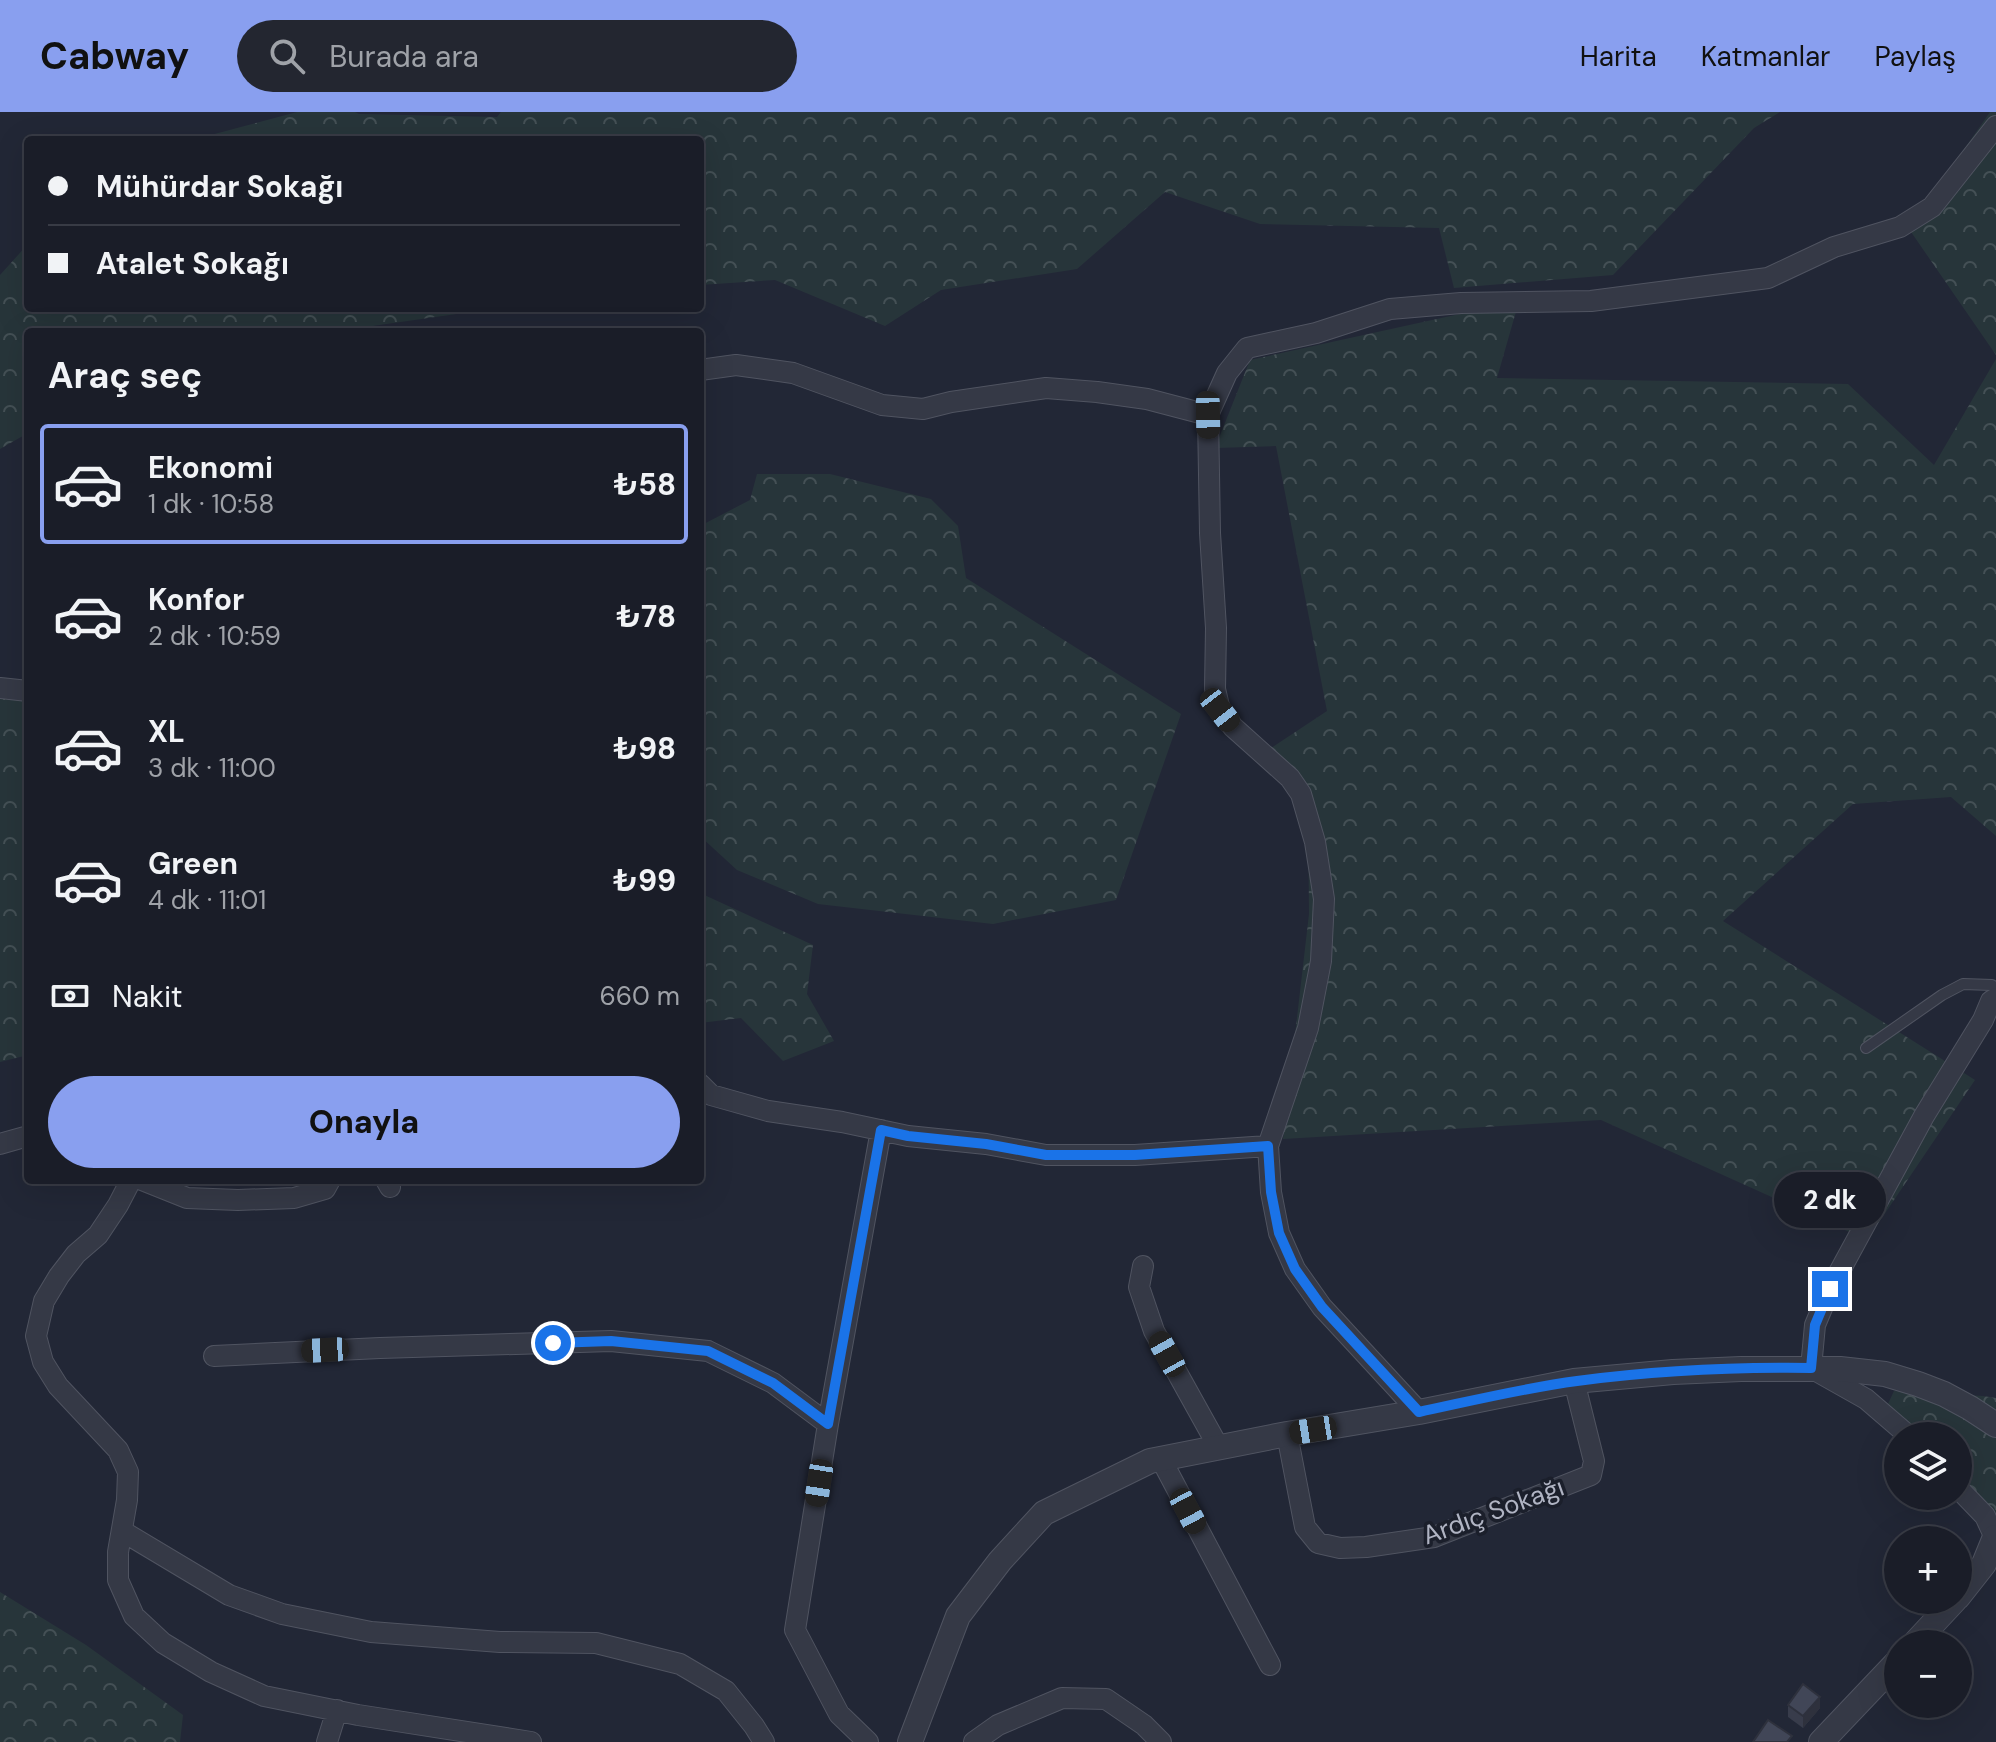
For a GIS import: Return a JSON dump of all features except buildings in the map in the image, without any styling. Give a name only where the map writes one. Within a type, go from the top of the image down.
[{"type":"street","points":[[1419,1412],[1322,1307],[1295,1269],[1279,1233],[1271,1192],[1268,1146],[1308,1028],[1321,961],[1324,899],[1315,842],[1301,794],[1290,778],[1233,727],[1220,710],[1217,700],[1208,415],[1227,373],[1247,348],[1316,333],[1390,309],[1461,303],[1591,301],[1768,278],[1834,247],[1900,227],[1932,207],[1996,126]]},
{"type":"street","points":[[704,369],[736,365],[793,373],[882,405],[923,409],[1046,388],[1147,399],[1208,415]]},
{"type":"street","points":[[0,688],[24,691]]},
{"type":"street","points":[[1811,1368],[1815,1325],[1830,1289],[1924,1116],[1983,1020],[1991,1001],[1996,998]]},
{"type":"street","points":[[704,1088],[711,1095],[768,1111],[908,1136],[986,1144],[1046,1155],[1135,1155],[1268,1146]]},
{"type":"street","points":[[868,1742],[839,1714],[795,1630],[881,1130]]},
{"type":"street","points":[[0,1144],[24,1137]]},
{"type":"street","points":[[129,1184],[98,1235],[76,1254],[59,1276],[44,1301],[36,1336],[43,1362],[58,1386],[118,1450],[128,1472],[127,1500],[118,1552],[118,1580],[134,1616],[163,1643],[211,1672],[264,1696],[531,1742]]},
{"type":"street","points":[[152,1184],[187,1198],[238,1200],[294,1198],[325,1189],[328,1184]]},
{"type":"street","points":[[1143,1266],[1139,1287],[1154,1331],[1219,1448]]},
{"type":"street","points":[[214,1356],[611,1341],[708,1351],[773,1383],[828,1424]]},
{"type":"street","points":[[1811,1368],[1866,1399],[1893,1422]]},
{"type":"street","points":[[910,1742],[958,1616],[1000,1561],[1044,1513],[1150,1461],[1574,1381],[1687,1371],[1811,1368],[1866,1371],[1918,1384],[1957,1401],[1996,1425]]},
{"type":"street","name":"Ardıç Sokağı","points":[[1287,1434],[1305,1527],[1318,1543],[1340,1548],[1366,1547],[1434,1537],[1591,1475],[1594,1461],[1574,1381]]},
{"type":"street","points":[[1161,1459],[1270,1665]]},
{"type":"street","points":[[1972,1503],[1985,1516],[1995,1539],[1984,1564],[1972,1580]]},
{"type":"street","points":[[122,1531],[229,1595],[282,1614],[371,1632],[500,1642],[596,1643],[680,1664],[726,1691],[764,1742]]},
{"type":"street","points":[[1927,1630],[1943,1614]]},
{"type":"street","points":[[1821,1742],[1884,1676]]},
{"type":"street","points":[[974,1742],[1062,1698],[1106,1699],[1144,1725],[1161,1742]]},
{"type":"street","points":[[327,1742],[337,1710]]},
{"type":"lane","points":[[1866,1048],[1963,984],[1992,985],[1996,989]]},
{"type":"green space","points":[[297,112],[497,117],[501,112],[1780,112],[1754,128],[1613,275],[1454,288],[1439,228],[1260,224],[1165,192],[1077,269],[941,290],[885,326],[775,280],[704,285],[704,136],[207,136]]},
{"type":"green space","points":[[1990,112],[1996,112],[1996,355],[1909,229]]},
{"type":"green space","points":[[24,248],[24,312],[470,312],[359,328],[24,328],[24,435],[0,449],[0,275]]},
{"type":"green space","points":[[1519,301],[1497,378],[1848,384],[1934,465],[1996,359],[1996,836],[1951,797],[1853,804],[1723,921],[1975,1080],[1867,1240],[1601,1120],[1283,1139],[1309,914],[1308,802],[1268,750],[1327,711],[1276,446],[1215,448],[1250,360]]},
{"type":"green space","points":[[757,474],[830,474],[931,499],[958,526],[966,578],[1181,714],[1116,900],[993,924],[818,904],[737,870],[704,840],[704,524],[750,500]]},
{"type":"green space","points":[[0,686],[24,689],[24,1056],[0,1062]]},
{"type":"green space","points":[[704,895],[813,945],[807,994],[834,1041],[783,1061],[741,1018],[704,1023]]},
{"type":"green space","points":[[1894,1391],[1996,1398],[1996,1527],[1972,1502],[1972,1422],[1899,1422],[1887,1406]]},
{"type":"green space","points":[[0,1592],[86,1645],[183,1715],[180,1742],[0,1742]]},
{"type":"route","points":[[553,1343],[611,1341],[708,1351],[773,1383],[828,1424],[881,1130],[1046,1155],[1135,1155],[1268,1146],[1271,1192],[1279,1233],[1295,1269],[1322,1307],[1419,1412],[1574,1381],[1673,1372],[1811,1368],[1815,1325],[1830,1289]]}]
